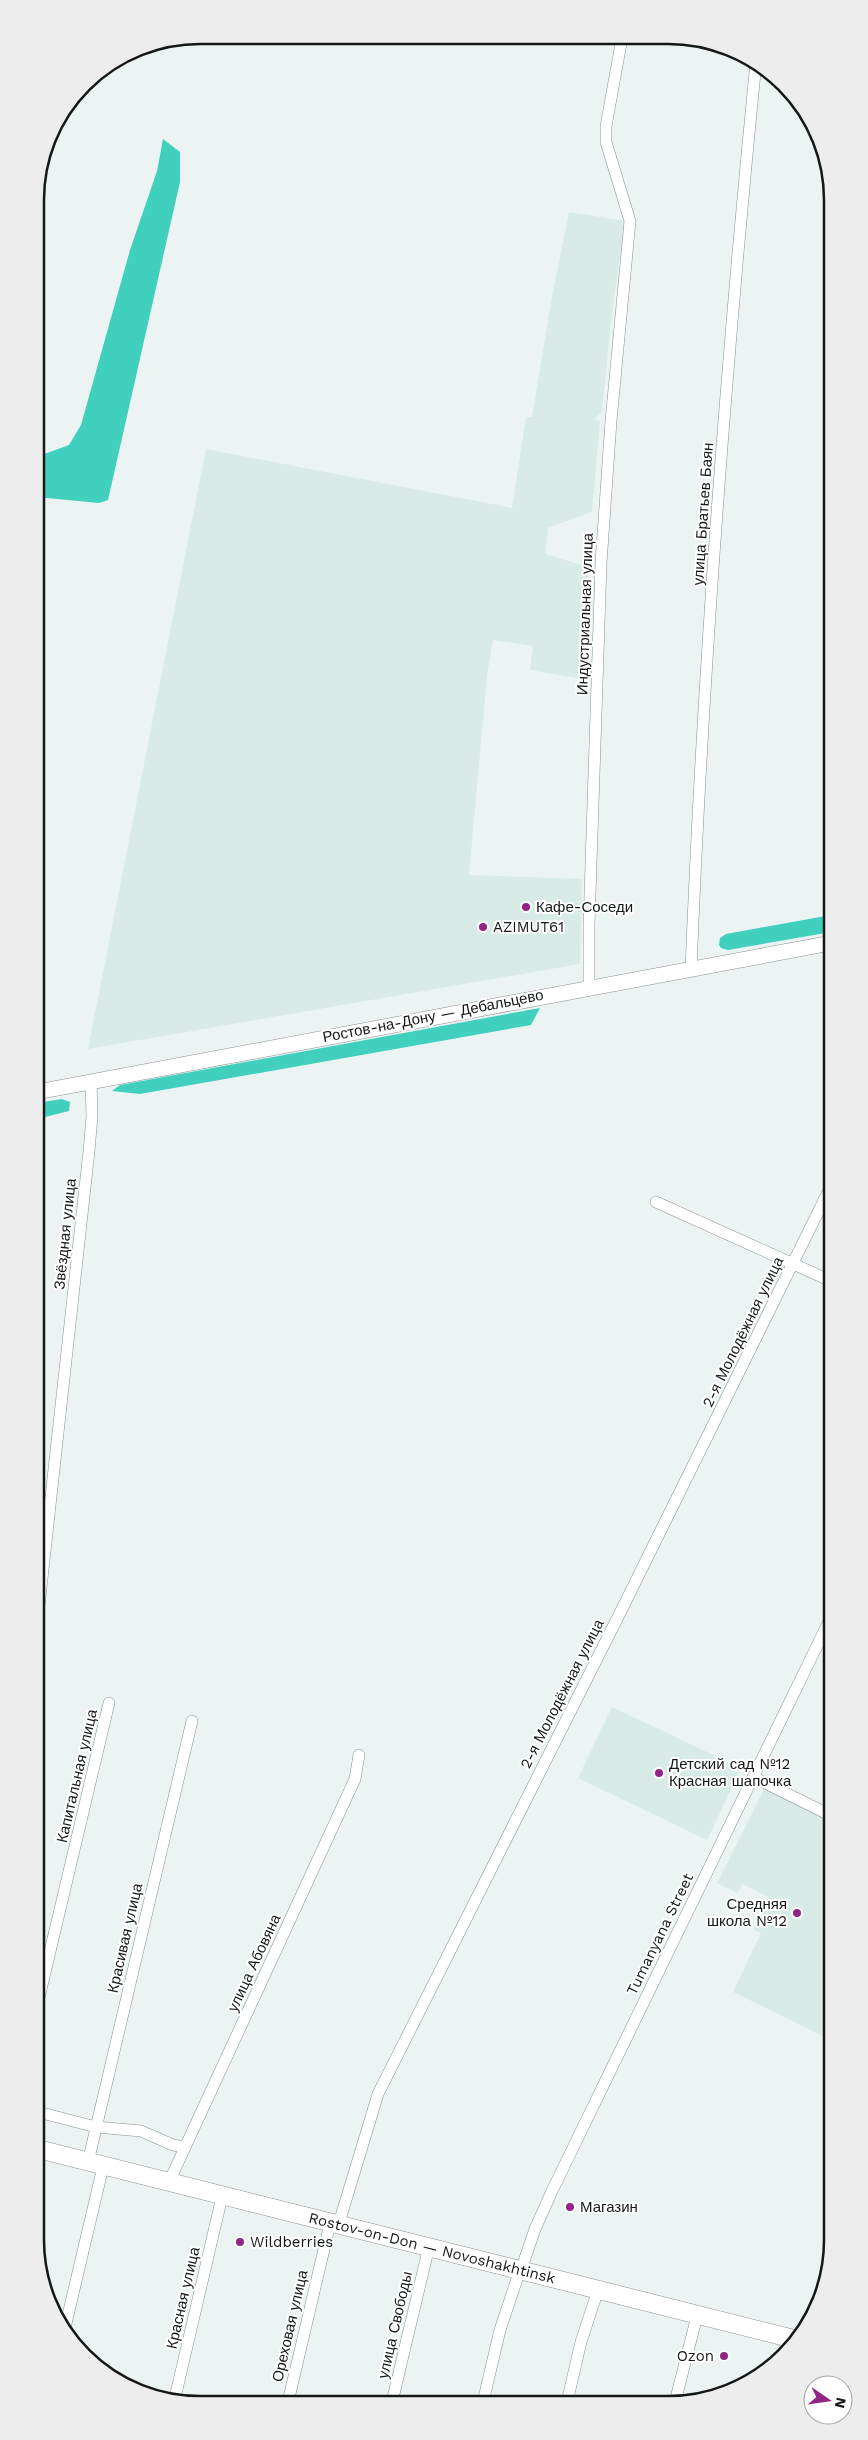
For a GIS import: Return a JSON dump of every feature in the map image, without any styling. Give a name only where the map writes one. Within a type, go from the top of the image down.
[{"type":"main road","name":"Rostov-on-Don — Novoshakhtinsk","points":[[44,2151],[221,2201],[334,2226],[427,2254],[520,2273],[596,2296],[786,2343]]},
{"type":"main road","name":"Rostov-on-Don — Novoshakhtinsk","points":[[44,2155],[169,2182],[520,2273],[790,2338]]},
{"type":"street","name":"Индустриальная улица","points":[[589,987],[589,925],[601,563],[626,243],[630,221],[606,142],[606,126],[621,44]]},
{"type":"street","name":"улица Братьев Баян","points":[[691,970],[694,881],[720,482],[738,244],[755,71]]},
{"type":"street","name":"Ростов-на-Дону — Дебальцево","points":[[44,1091],[824,944]]},
{"type":"street","name":"Звёздная улица","points":[[44,1559],[92,1116],[90,1082]]},
{"type":"street","name":"2-я Молодёжная улица","points":[[334,2226],[378,2094],[824,1201]]},
{"type":"street","points":[[656,1202],[824,1278]]},
{"type":"street","name":"Tumanyana Street","points":[[484,2396],[500,2330],[535,2229],[545,2206],[824,1631]]},
{"type":"street","name":"Капитальная улица","points":[[44,1977],[110,1703]]},
{"type":"street","name":"Красивая улица","points":[[66,2320],[95,2166],[96,2127],[192,1721]]},
{"type":"street","name":"улица Абовяна","points":[[169,2182],[355,1779],[359,1755]]},
{"type":"street","points":[[752,1777],[824,1812]]},
{"type":"street","points":[[44,2114],[96,2127],[141,2131],[173,2145],[185,2147]]},
{"type":"street","name":"Красная улица","points":[[176,2394],[221,2201]]},
{"type":"street","name":"Ореховая улица","points":[[290,2396],[334,2226]]},
{"type":"street","name":"улица Свободы","points":[[393,2396],[427,2254]]},
{"type":"street","points":[[568,2396],[581,2342],[596,2296]]},
{"type":"street","points":[[677,2396],[696,2320]]},
{"type":"shaded area","points":[[569,212],[625,221],[612,312],[602,412],[596,416],[595,420],[600,421],[592,512],[548,528],[545,554],[589,567],[583,679],[530,670],[533,646],[493,640],[487,676],[469,875],[582,879],[580,964],[88,1049],[206,449],[512,508],[526,417],[532,417],[551,302]]},
{"type":"shaded area","name":"Детский сад №12 Красная шапочка","points":[[612,1707],[741,1768],[707,1840],[578,1778]]},
{"type":"shaded area","name":"Средняя школа №12","points":[[764,1789],[824,1818],[823,2036],[733,1992],[761,1933],[753,1930],[769,1897],[743,1884],[738,1893],[717,1883]]},
{"type":"green space","points":[[163,139],[180,152],[180,182],[108,500],[99,503],[44,498],[44,454],[69,445],[81,425],[130,250],[157,171]]},
{"type":"green space","points":[[824,916],[824,933],[728,950],[721,948],[719,945],[720,938],[726,934]]},
{"type":"green space","points":[[540,1008],[531,1025],[140,1094],[112,1091],[120,1085]]},
{"type":"green space","points":[[62,1099],[70,1102],[69,1111],[44,1117],[44,1102]]},
{"type":"place","name":"Кафе-Соседи","points":[[526,907]]},
{"type":"place","name":"AZIMUT61","points":[[483,927]]},
{"type":"place","name":"Детский сад №12 Красная шапочка","points":[[659,1773]]},
{"type":"place","name":"Средняя школа №12","points":[[797,1913]]},
{"type":"place","name":"Магазин","points":[[570,2207]]},
{"type":"place","name":"Wildberries","points":[[240,2242]]},
{"type":"place","name":"Ozon","points":[[724,2356]]}]
